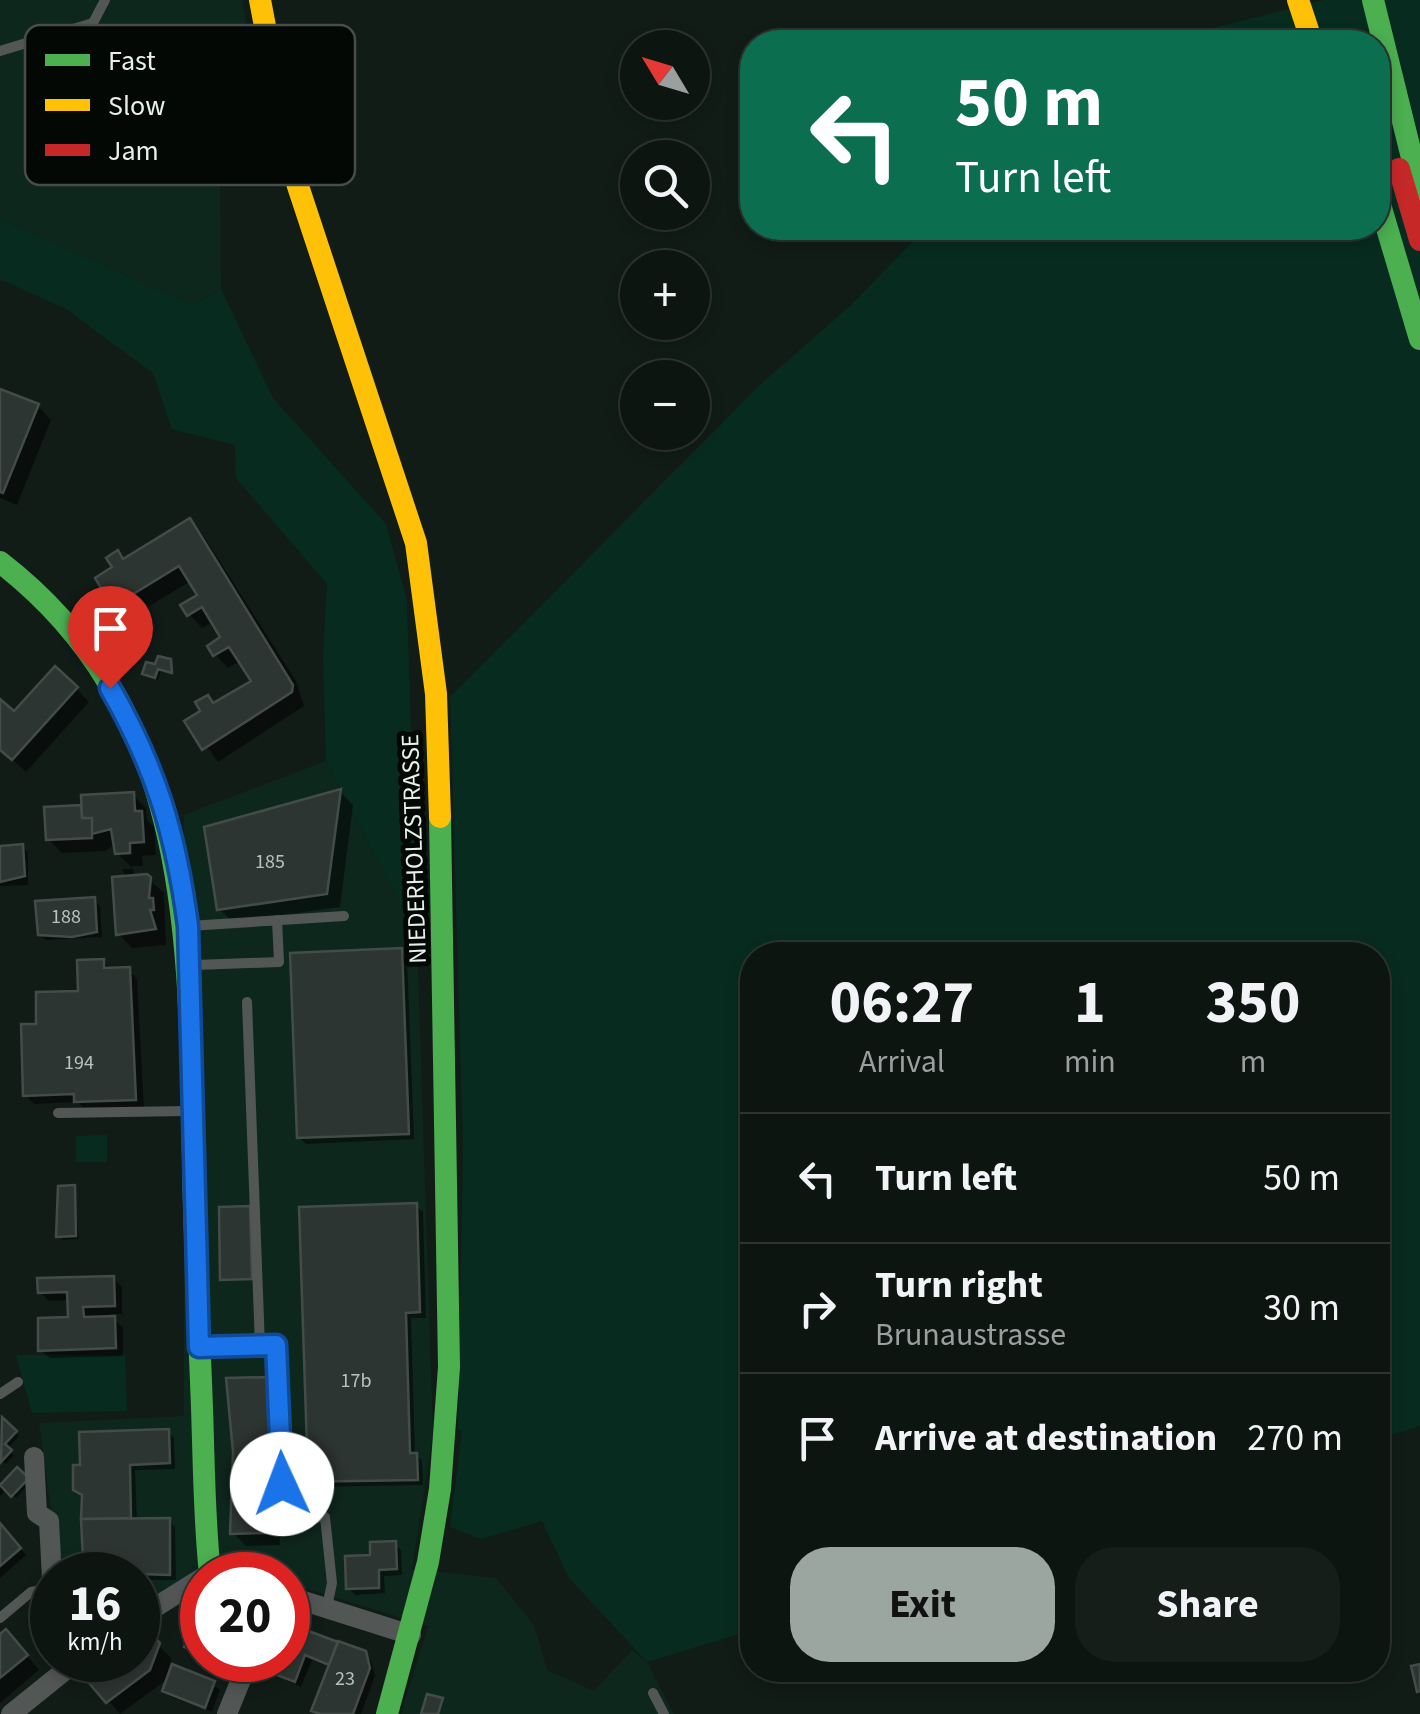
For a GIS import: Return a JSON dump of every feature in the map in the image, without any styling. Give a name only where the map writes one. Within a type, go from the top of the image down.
[{"type":"main road","name":"NIEDERHOLZSTRASSE","points":[[260,0],[264,25]]},
{"type":"main road","points":[[1298,0],[1308,30]]},
{"type":"main road","points":[[1313,0],[1323,30]]},
{"type":"main road","points":[[1353,0],[1361,30]]},
{"type":"main road","points":[[1373,0],[1380,30]]},
{"type":"main road","points":[[1390,69],[1420,190]]},
{"type":"main road","points":[[1390,136],[1420,240]]},
{"type":"main road","name":"NIEDERHOLZSTRASSE","points":[[297,185],[416,542],[436,694],[443,886],[449,1367],[440,1489],[411,1635],[386,1714]]},
{"type":"main road","points":[[1377,240],[1399,275]]},
{"type":"main road","points":[[1389,240],[1420,339]]},
{"type":"main road","points":[[0,562],[24,579],[72,632],[144,748],[176,846],[188,926],[208,1552]]},
{"type":"street","points":[[34,1457],[37,1512],[49,1521],[51,1552]]},
{"type":"street","points":[[310,1603],[411,1635]]},
{"type":"street","points":[[10,1714],[46,1682]]},
{"type":"street","points":[[228,1714],[240,1682]]},
{"type":"lane","points":[[86,25],[93,23],[105,0]]},
{"type":"lane","points":[[0,51],[25,43]]},
{"type":"lane","points":[[188,926],[344,916]]},
{"type":"lane","points":[[189,966],[278,962],[277,920]]},
{"type":"lane","points":[[247,1002],[260,1346]]},
{"type":"lane","points":[[58,1113],[193,1111]]},
{"type":"lane","points":[[199,1347],[276,1345],[283,1519],[325,1517],[332,1583],[326,1608]]},
{"type":"lane","points":[[0,1394],[18,1382]]},
{"type":"lane","points":[[0,1618],[30,1594]]},
{"type":"lane","points":[[654,1693],[664,1714]]},
{"type":"shaded area","points":[[0,0],[242,0],[246,25],[25,25],[25,185],[220,185],[221,289],[192,305],[0,219]]},
{"type":"shaded area","points":[[1324,0],[1420,0],[1420,1426],[1390,1435],[1390,942],[740,942],[740,1634],[647,1662],[569,1578],[542,1521],[481,1539],[450,1527],[462,1431],[458,1429],[463,1150],[450,697],[695,450],[710,450],[710,435],[761,384],[850,306],[914,240],[1390,240],[1390,30],[1205,30]]},
{"type":"shaded area","points":[[0,219],[192,305],[221,289],[273,398],[386,524],[407,601],[417,936],[326,761],[323,656],[327,584],[236,478],[235,445],[172,429],[153,373],[66,309],[0,279]]},
{"type":"shaded area","points":[[326,761],[417,936],[433,1433],[412,1569],[496,1578],[534,1625],[547,1670],[594,1691],[632,1650],[647,1662],[674,1714],[401,1714],[428,1626],[310,1590],[310,1552],[180,1552],[180,1593],[160,1605],[160,1552],[57,1552],[39,1423],[184,1416],[184,815]]},
{"type":"shaded area","points":[[107,1135],[107,1162],[76,1162],[76,1136]]},
{"type":"shaded area","points":[[16,1355],[125,1355],[127,1411],[32,1413]]},
{"type":"building","points":[[0,389],[39,404],[3,493],[0,492]]},
{"type":"building","points":[[190,518],[293,685],[292,692],[202,750],[184,721],[200,711],[195,702],[208,695],[213,703],[251,681],[229,647],[213,656],[207,646],[220,637],[202,607],[187,616],[180,605],[197,595],[179,566],[112,607],[95,578],[112,567],[106,558],[110,555],[118,550],[123,559]]},
{"type":"building","points":[[158,656],[171,659],[172,673],[158,669],[155,678],[142,674],[146,662],[155,664]]},
{"type":"building","points":[[55,666],[78,687],[12,760],[0,750],[0,699],[14,711]]},
{"type":"building","points":[[341,789],[327,894],[217,910],[204,827]]},
{"type":"building","points":[[134,792],[135,811],[142,811],[144,842],[130,843],[130,853],[115,854],[111,829],[92,834],[92,818],[82,818],[81,795]]},
{"type":"building","points":[[81,805],[82,818],[92,818],[92,838],[46,840],[44,807]]},
{"type":"building","points":[[23,844],[25,876],[0,882],[0,846]]},
{"type":"building","points":[[112,877],[151,877],[149,898],[153,898],[154,910],[150,910],[156,929],[116,935]]},
{"type":"building","points":[[95,897],[97,932],[72,937],[38,935],[35,901]]},
{"type":"building","points":[[402,948],[409,1134],[297,1138],[290,953]]},
{"type":"building","points":[[104,959],[104,968],[130,967],[136,1100],[74,1102],[74,1094],[23,1096],[21,1024],[36,1024],[36,992],[78,991],[77,960]]},
{"type":"building","points":[[75,1185],[76,1236],[56,1237],[58,1186]]},
{"type":"building","points":[[417,1203],[420,1312],[406,1313],[410,1453],[417,1453],[418,1480],[294,1482],[293,1448],[307,1448],[299,1207]]},
{"type":"building","points":[[250,1206],[252,1279],[220,1280],[219,1207]]},
{"type":"building","points":[[114,1276],[115,1306],[83,1307],[84,1317],[115,1316],[116,1348],[38,1351],[38,1318],[68,1317],[67,1292],[38,1293],[37,1278]]},
{"type":"building","points":[[271,1377],[274,1482],[266,1482],[267,1533],[230,1534],[233,1452],[226,1378]]},
{"type":"building","points":[[2,1417],[17,1431],[5,1444],[12,1450],[1,1462]]},
{"type":"building","points":[[169,1429],[170,1463],[130,1465],[131,1518],[81,1519],[82,1495],[73,1490],[73,1465],[80,1465],[79,1432]]},
{"type":"building","points":[[17,1467],[29,1478],[11,1497],[0,1485]]},
{"type":"building","points":[[170,1518],[170,1575],[160,1575],[160,1552],[83,1552],[81,1519]]},
{"type":"building","points":[[0,1523],[21,1548],[0,1566]]},
{"type":"building","points":[[396,1541],[397,1569],[379,1570],[379,1588],[346,1589],[345,1556],[370,1555],[370,1542]]},
{"type":"building","points":[[6,1629],[28,1655],[0,1678],[0,1634]]},
{"type":"building","points":[[310,1632],[338,1642],[329,1665],[310,1657]]},
{"type":"building","points":[[338,1641],[366,1651],[370,1668],[353,1714],[320,1714],[311,1711]]},
{"type":"building","points":[[172,1664],[180,1667],[180,1682],[215,1682],[205,1708],[162,1691]]},
{"type":"building","points":[[1420,1664],[1420,1691],[1417,1692],[1411,1666]]},
{"type":"building","points":[[90,1682],[134,1682],[106,1703]]},
{"type":"building","points":[[427,1694],[443,1698],[438,1714],[421,1714]]},
{"type":"traffic: fast","points":[[1373,0],[1380,30]]},
{"type":"traffic: fast","points":[[1390,69],[1420,190]]},
{"type":"traffic: fast","points":[[1390,238],[1420,339]]},
{"type":"traffic: fast","points":[[0,562],[64,621],[111,687],[145,758],[167,833],[181,912],[188,993],[208,1552]]},
{"type":"traffic: fast","points":[[387,1714],[428,1562],[440,1489],[449,1367],[440,817]]},
{"type":"traffic: slow","points":[[260,0],[265,25]]},
{"type":"traffic: slow","points":[[1298,0],[1308,30]]},
{"type":"traffic: slow","points":[[298,185],[416,543],[436,694],[440,817]]},
{"type":"traffic: jam","points":[[1399,169],[1420,240]]},
{"type":"route","points":[[110,688],[144,748],[167,811],[180,864],[188,926],[199,1347],[276,1345],[282,1484]]}]
